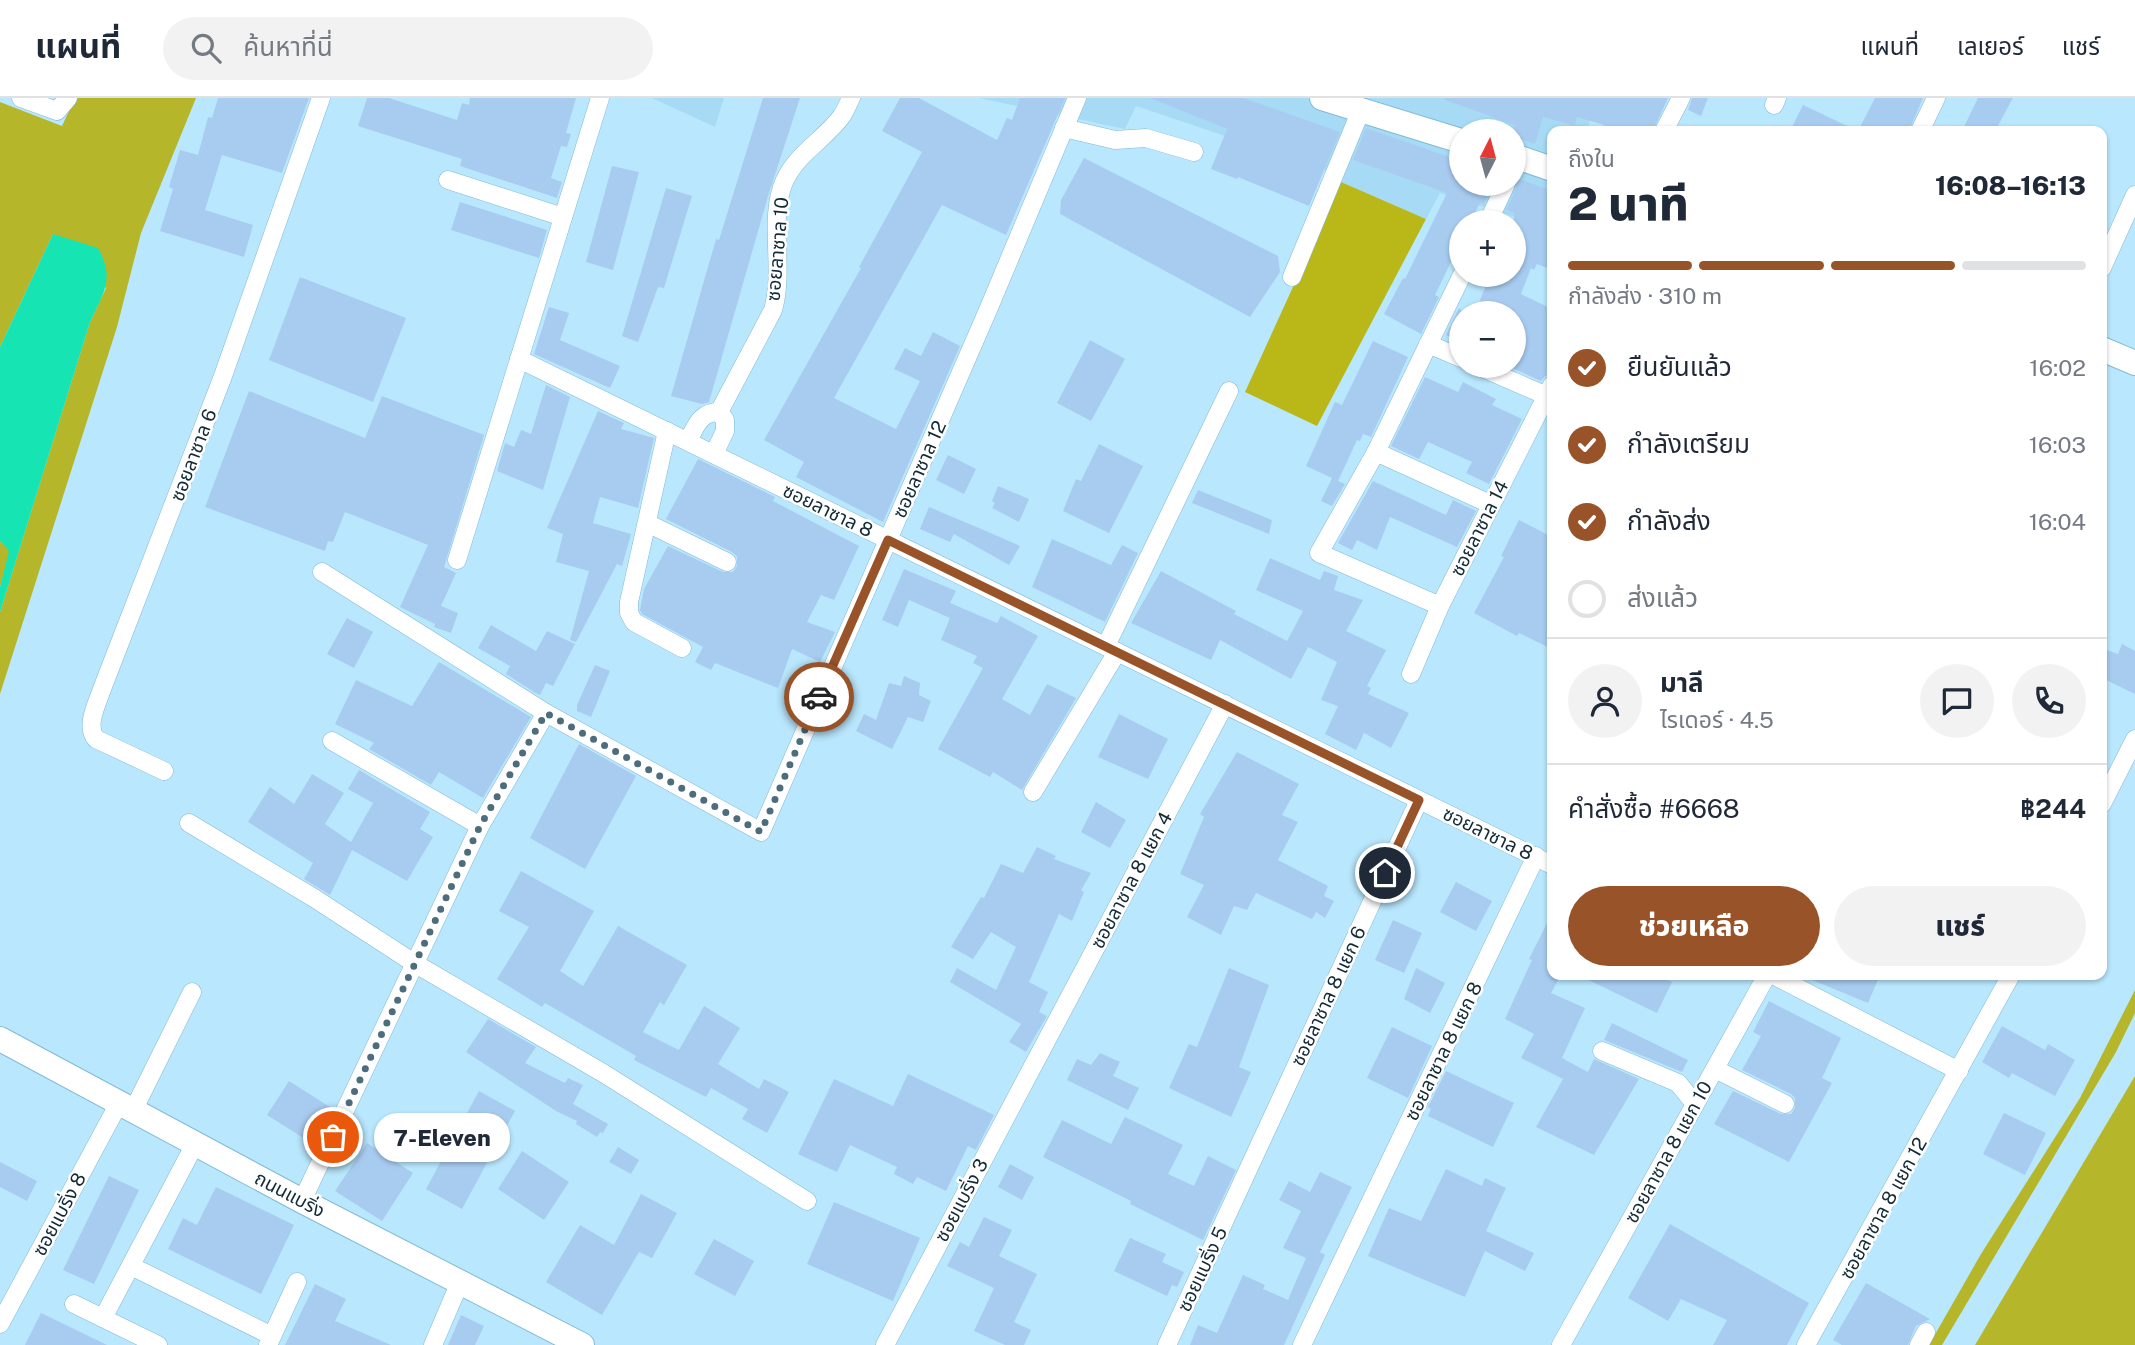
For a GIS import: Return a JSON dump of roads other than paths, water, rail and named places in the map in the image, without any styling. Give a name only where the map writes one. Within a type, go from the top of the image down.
[{"type":"main road","points":[[1322,98],[1449,137]]},
{"type":"main road","points":[[1526,163],[1547,168]]},
{"type":"main road","points":[[2107,351],[2135,363]]},
{"type":"main road","name":"ถนนแบริ่ง","points":[[0,1039],[302,1201],[582,1345]]},
{"type":"street","points":[[21,98],[57,111],[68,98]]},
{"type":"street","name":"ซอยลาซาล 6","points":[[164,771],[96,739],[91,733],[91,725],[102,689],[223,376],[321,98]]},
{"type":"street","points":[[457,560],[600,98]]},
{"type":"street","name":"ซอยลาซาล 10","points":[[719,412],[773,310],[778,292],[779,210],[783,183],[794,164],[841,117],[851,98]]},
{"type":"street","name":"ซอยลาซาล 12","points":[[322,572],[546,713],[761,832],[1076,98]]},
{"type":"street","points":[[1667,126],[1681,98]]},
{"type":"street","points":[[1923,126],[1937,98]]},
{"type":"street","points":[[1292,277],[1361,110]]},
{"type":"street","points":[[1064,128],[1115,140],[1146,138],[1195,152]]},
{"type":"street","points":[[449,180],[564,217]]},
{"type":"street","points":[[2107,257],[2135,195]]},
{"type":"street","points":[[1440,606],[1319,553],[1376,452],[1456,287]]},
{"type":"street","points":[[1428,344],[1449,353]]},
{"type":"street","name":"ซอยลาซาล 8","points":[[519,359],[1547,862]]},
{"type":"street","points":[[1514,378],[1547,389]]},
{"type":"street","points":[[1033,792],[1112,649],[1229,391]]},
{"type":"street","name":"ซอยลาซาล 14","points":[[1411,674],[1440,606],[1547,394]]},
{"type":"street","name":"ซอยลาซาล 10","points":[[688,441],[700,418],[708,412],[719,412]]},
{"type":"street","name":"ซอยลาซาล 10","points":[[714,454],[725,431],[725,420],[719,412]]},
{"type":"street","points":[[667,431],[629,601],[629,613],[634,622],[682,648]]},
{"type":"street","points":[[1376,452],[1490,504]]},
{"type":"street","points":[[647,523],[727,562]]},
{"type":"street","name":"ซอยลาซาล 8 แยก 4","points":[[1037,1056],[1225,704]]},
{"type":"street","points":[[302,1201],[480,826],[546,713]]},
{"type":"street","points":[[2107,794],[2135,739]]},
{"type":"street","points":[[332,741],[480,826]]},
{"type":"street","name":"ซอยลาซาล 8 แยก 6","points":[[1237,1193],[1419,800]]},
{"type":"street","points":[[189,823],[314,898],[414,963],[603,1073],[807,1201]]},
{"type":"street","name":"ซอยลาซาล 8 แยก 8","points":[[1302,1345],[1536,856]]},
{"type":"street","name":"ซอยลาซาล 8 แยก 10","points":[[1566,1337],[1764,980]]},
{"type":"street","points":[[1783,980],[1959,1071]]},
{"type":"street","name":"ซอยลาซาล 8 แยก 12","points":[[1806,1345],[2008,980]]},
{"type":"street","name":"ซอยแบริ่ง 8","points":[[0,1324],[192,992]]},
{"type":"street","points":[[1602,1051],[1678,1083],[1695,1104]]},
{"type":"street","name":"ซอยแบริ่ง 3","points":[[885,1345],[1037,1056]]},
{"type":"street","points":[[1715,1069],[1785,1104]]},
{"type":"street","points":[[103,1318],[195,1144]]},
{"type":"street","name":"ซอยแบริ่ง 5","points":[[1167,1345],[1237,1193]]},
{"type":"street","points":[[131,1266],[270,1341],[297,1282]]},
{"type":"street","points":[[433,1345],[460,1282]]},
{"type":"street","points":[[74,1304],[158,1345]]},
{"type":"place","name":"7-Eleven","points":[[333,1137]]}]
